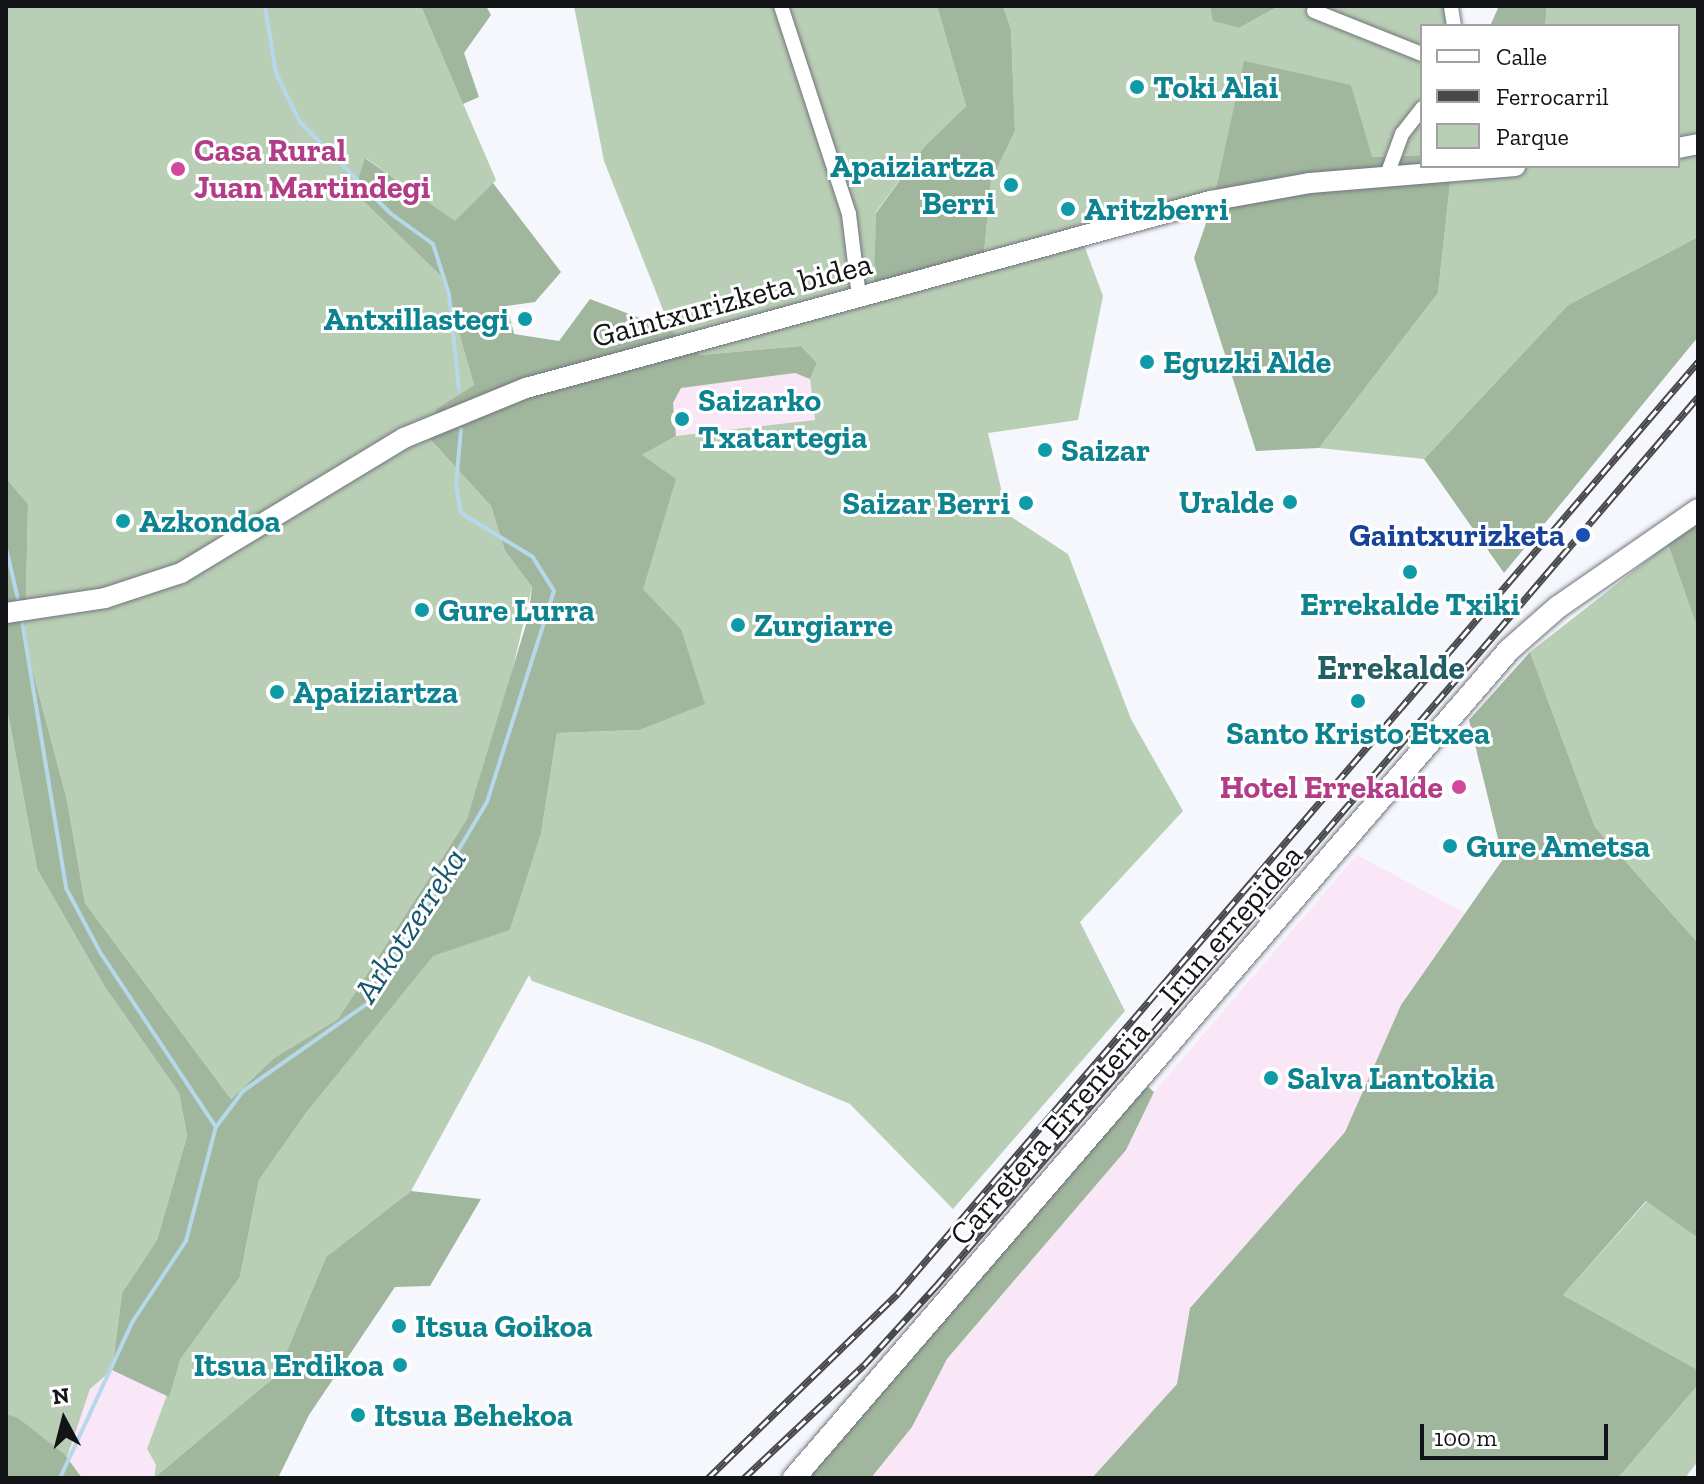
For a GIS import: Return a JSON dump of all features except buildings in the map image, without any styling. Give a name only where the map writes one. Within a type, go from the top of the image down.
[{"type":"main road","name":"Gaintxurizketa bidea","points":[[6,613],[105,598],[181,573],[367,459],[488,400],[1210,201],[1387,175],[1487,168]]},
{"type":"main road","name":"Carretera Errenteria – Irun errepidea","points":[[794,1478],[1509,650],[1558,607],[1698,510]]},
{"type":"street","points":[[781,6],[849,214],[859,297]]},
{"type":"street","points":[[1314,11],[1420,53]]},
{"type":"street","points":[[1387,175],[1402,134],[1420,111]]},
{"type":"shaded area","points":[[795,373],[810,379],[815,420],[676,436],[673,403],[681,387]]},
{"type":"shaded area","points":[[1357,855],[1465,913],[1401,1005],[1345,1132],[1190,1307],[1177,1384],[1092,1478],[871,1478],[912,1427],[947,1360],[1126,1150],[1154,1092]]},
{"type":"shaded area","points":[[112,1370],[169,1397],[147,1449],[156,1466],[153,1478],[60,1478],[90,1389]]},
{"type":"green space","points":[[6,6],[421,6],[496,180],[455,222],[366,158],[354,192],[443,278],[474,385],[436,409],[430,439],[491,506],[505,551],[532,587],[503,710],[467,819],[338,1019],[274,1058],[231,1099],[85,903],[67,800],[25,642],[28,504],[6,478]]},
{"type":"green space","points":[[421,6],[486,6],[491,15],[464,53],[479,97],[463,104]]},
{"type":"green space","points":[[574,6],[937,6],[966,106],[924,147],[876,212],[875,281],[984,253],[991,181],[1015,131],[1011,29],[1003,6],[1210,6],[1214,21],[1239,28],[1279,6],[1456,6],[1460,24],[1420,24],[1420,155],[1372,157],[1213,203],[1077,226],[1103,296],[1078,420],[988,433],[1007,514],[1068,554],[1131,719],[1183,811],[1080,922],[1125,1011],[953,1209],[850,1104],[709,1045],[532,981],[529,975],[411,1191],[326,1257],[277,1375],[154,1478],[156,1465],[147,1449],[180,1360],[240,1277],[259,1180],[306,1113],[433,955],[510,930],[541,834],[557,733],[639,730],[681,629],[643,590],[642,455],[676,436],[815,420],[810,379],[817,363],[801,346],[701,355],[671,330],[604,161]]},
{"type":"green space","points":[[937,6],[1003,6],[1011,29],[1015,131],[991,181],[984,253],[874,282],[876,213],[924,147],[966,106]]},
{"type":"green space","points":[[1210,6],[1279,6],[1239,28],[1213,21]]},
{"type":"green space","points":[[1499,6],[1547,6],[1545,24],[1491,24]]},
{"type":"green space","points":[[1547,6],[1698,6],[1698,237],[1568,305],[1424,459],[1319,448],[1438,293],[1452,168],[1680,168],[1680,24],[1545,24]]},
{"type":"green space","points":[[1244,61],[1351,85],[1372,157],[1420,155],[1420,168],[1452,168],[1438,293],[1319,448],[1256,451],[1194,258],[1213,203]]},
{"type":"green space","points":[[365,158],[455,221],[493,183],[561,272],[535,302],[507,306],[514,334],[559,341],[590,299],[671,330],[701,355],[801,346],[817,363],[810,379],[795,373],[681,388],[673,403],[676,436],[642,455],[676,479],[643,589],[681,629],[705,704],[639,730],[557,733],[541,834],[510,930],[433,956],[306,1113],[259,1180],[240,1277],[180,1360],[169,1397],[112,1370],[122,1293],[157,1240],[187,1136],[179,1093],[105,987],[37,869],[6,703],[6,478],[28,504],[25,642],[67,800],[85,903],[231,1099],[274,1058],[338,1019],[467,819],[528,618],[532,587],[505,551],[491,506],[430,439],[436,409],[474,385],[443,278],[354,192]]},
{"type":"green space","points":[[1698,237],[1698,337],[1504,573],[1424,459],[1568,305]]},
{"type":"green space","points":[[1698,524],[1698,630],[1668,544]]},
{"type":"green space","points":[[1668,544],[1698,630],[1698,943],[1595,827],[1530,652]]},
{"type":"green space","points":[[1530,652],[1595,827],[1698,943],[1698,1238],[1646,1201],[1563,1295],[1698,1370],[1698,1385],[1618,1478],[1092,1478],[1177,1384],[1190,1308],[1345,1132],[1401,1005],[1503,859],[1469,720]]},
{"type":"green space","points":[[6,703],[37,869],[105,987],[179,1093],[187,1136],[157,1240],[122,1293],[112,1370],[90,1389],[60,1478],[6,1478]]},
{"type":"green space","points":[[1147,1086],[1154,1092],[1126,1150],[947,1359],[912,1427],[871,1478],[802,1478]]},
{"type":"green space","points":[[411,1191],[481,1199],[430,1286],[395,1287],[309,1415],[278,1478],[154,1478],[277,1375],[326,1257]]},
{"type":"green space","points":[[1647,1201],[1698,1238],[1698,1370],[1563,1295]]},
{"type":"green space","points":[[1698,1385],[1698,1461],[1685,1478],[1618,1478]]},
{"type":"green space","points":[[6,1414],[18,1418],[65,1455],[82,1478],[6,1478]]},
{"type":"waterway","name":"Arkotzerreka","points":[[265,6],[276,73],[300,122],[390,213],[433,244],[449,294],[459,389]]},
{"type":"waterway","name":"Arkotzerreka","points":[[60,1478],[133,1321],[186,1241],[216,1127],[243,1091],[367,1004],[487,802],[554,591],[533,557],[461,513],[456,485],[461,429]]},
{"type":"waterway","points":[[6,548],[18,599]]},
{"type":"waterway","points":[[22,621],[66,888],[100,952],[216,1127]]},
{"type":"railway","points":[[708,1478],[898,1293],[1698,362]]},
{"type":"railway","points":[[744,1478],[864,1365],[936,1286],[1698,397]]},
{"type":"place","name":"Toki Alai","points":[[1137,87]]},
{"type":"place","name":"Casa Rural Juan Martindegi","points":[[178,169]]},
{"type":"place","name":"Apaiziartza Berri","points":[[1011,185]]},
{"type":"place","name":"Aritzberri","points":[[1068,209]]},
{"type":"place","name":"Antxillastegi","points":[[525,319]]},
{"type":"place","name":"Eguzki Alde","points":[[1147,362]]},
{"type":"place","name":"Saizarko Txatartegia","points":[[682,419]]},
{"type":"place","name":"Saizar","points":[[1045,450]]},
{"type":"place","name":"Uralde","points":[[1290,502]]},
{"type":"place","name":"Saizar Berri","points":[[1026,503]]},
{"type":"place","name":"Azkondoa","points":[[123,521]]},
{"type":"place","name":"Gaintxurizketa","points":[[1583,535]]},
{"type":"place","name":"Errekalde Txiki","points":[[1410,572]]},
{"type":"place","name":"Gure Lurra","points":[[422,610]]},
{"type":"place","name":"Zurgiarre","points":[[738,625]]},
{"type":"place","name":"Apaiziartza","points":[[277,692]]},
{"type":"place","name":"Santo Kristo Etxea","points":[[1358,701]]},
{"type":"place","name":"Hotel Errekalde","points":[[1459,787]]},
{"type":"place","name":"Gure Ametsa","points":[[1450,846]]},
{"type":"place","name":"Salva Lantokia","points":[[1271,1078]]},
{"type":"place","name":"Itsua Goikoa","points":[[399,1326]]},
{"type":"place","name":"Itsua Erdikoa","points":[[400,1365]]},
{"type":"place","name":"Itsua Behekoa","points":[[358,1415]]},
{"type":"district","name":"Errekalde","points":[[1391,668]]}]
